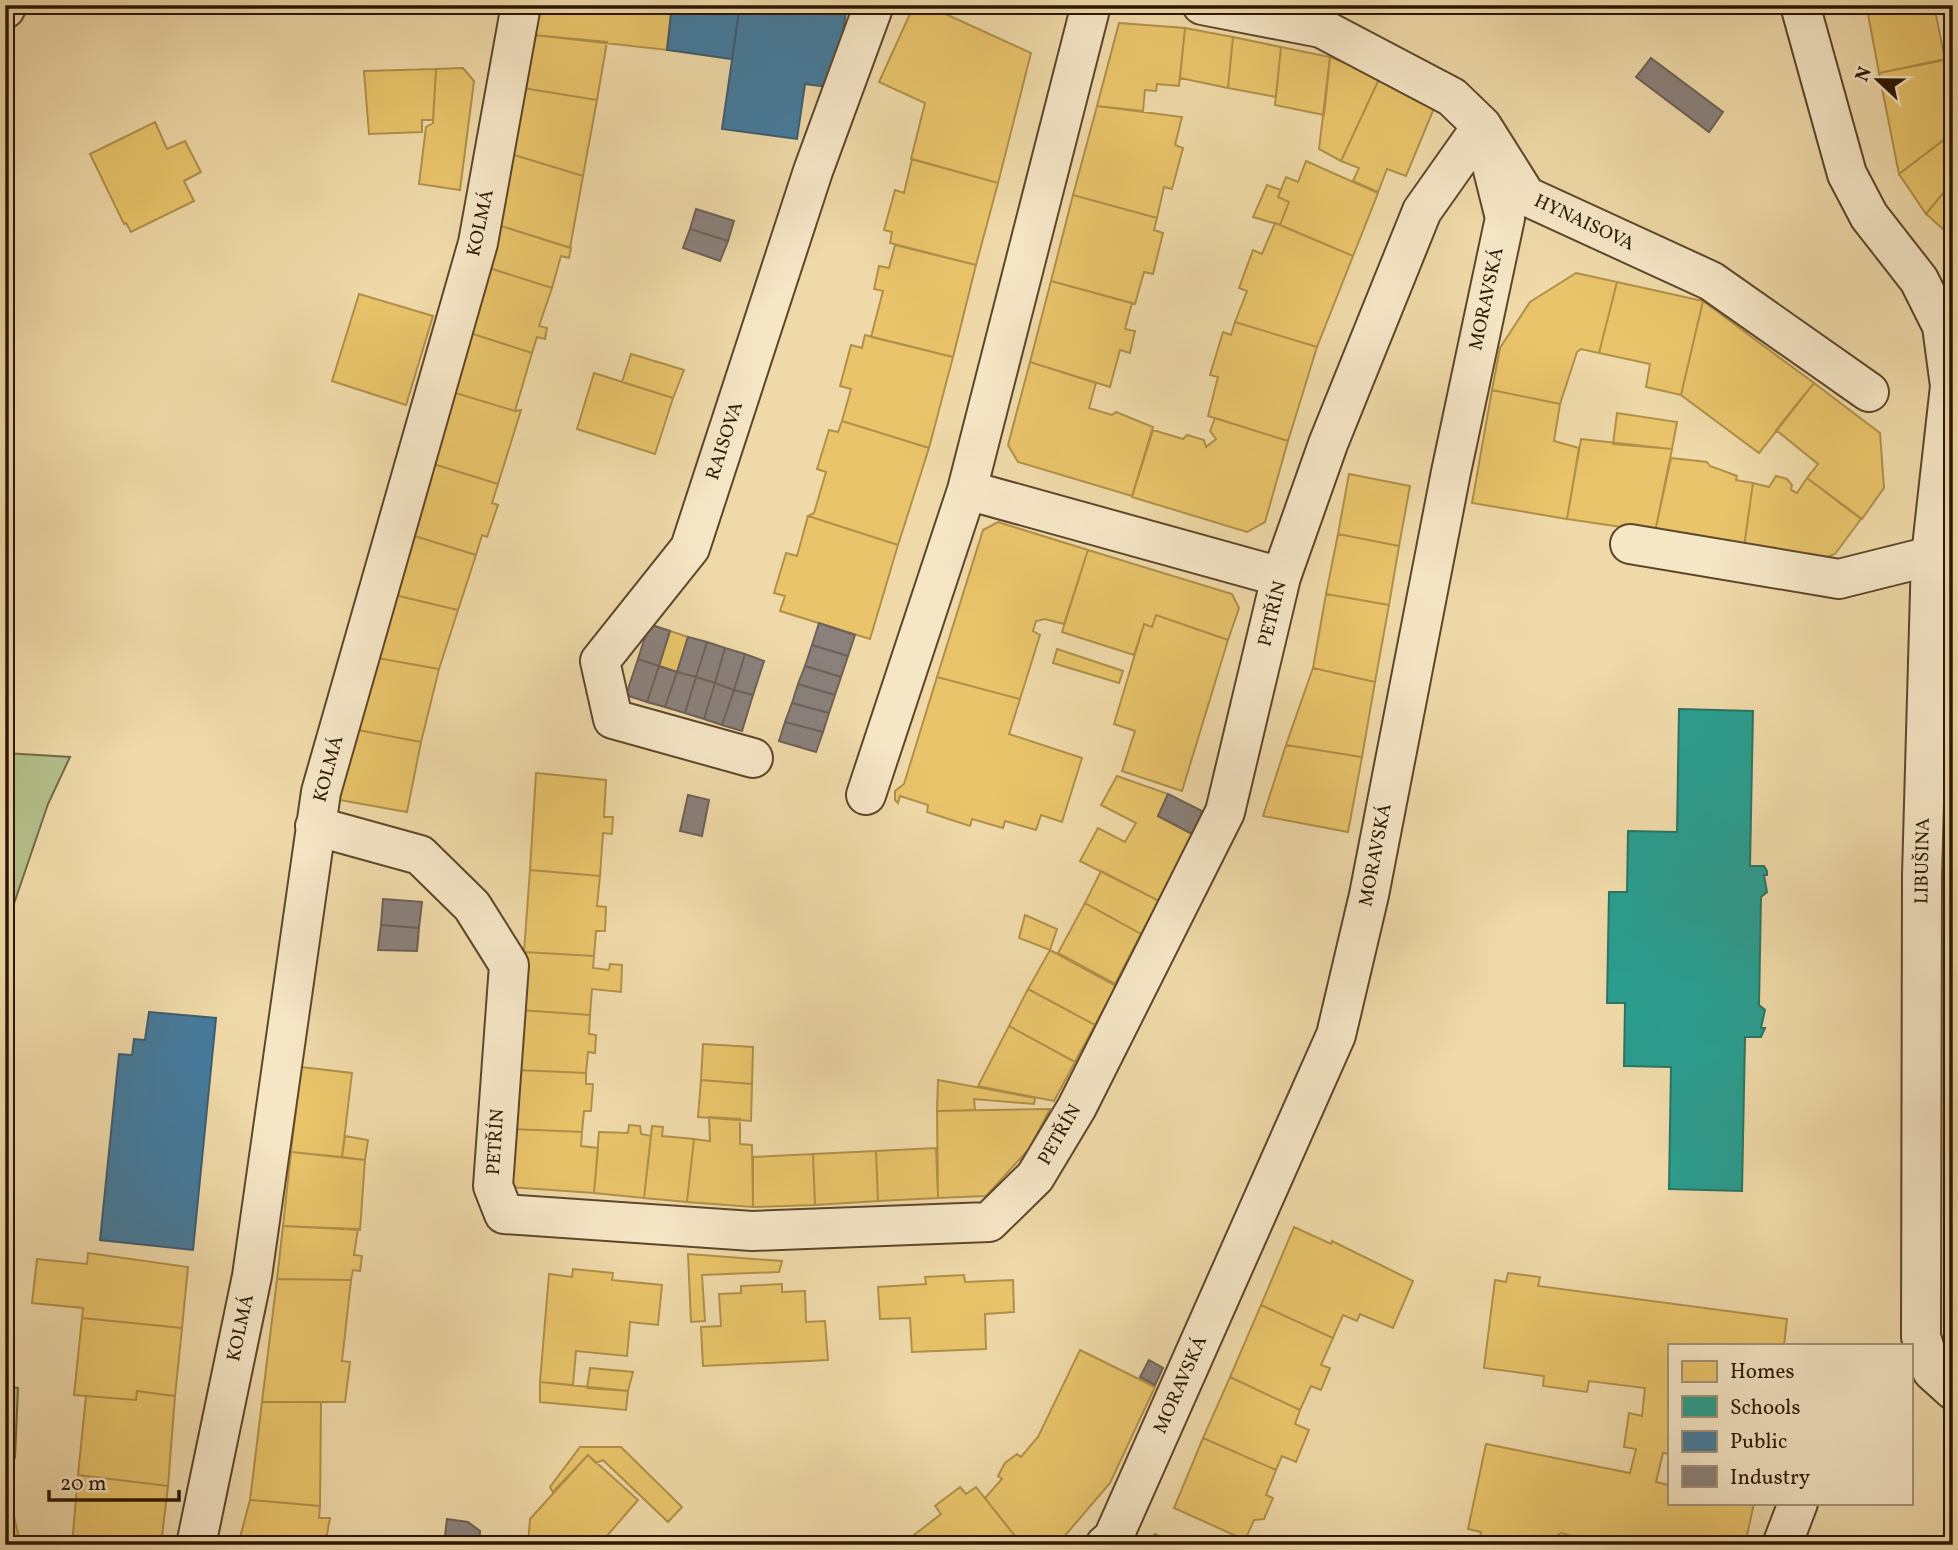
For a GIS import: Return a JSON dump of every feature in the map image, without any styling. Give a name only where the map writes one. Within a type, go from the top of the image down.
[{"type":"street","name":"KOLMÁ","points":[[196,1545],[252,1276],[321,792],[478,243],[521,5]]},
{"type":"street","name":"RAISOVA","points":[[753,758],[613,719],[600,661],[690,548],[813,172],[874,5]]},
{"type":"street","points":[[866,795],[967,490],[1091,5]]},
{"type":"street","name":"HYNAISOVA","points":[[1202,5],[1321,28],[1452,97],[1482,126],[1526,196],[1711,281],[1869,392]]},
{"type":"street","name":"LIBUŠINA","points":[[1800,5],[1847,174],[1869,216],[1919,280],[1947,326],[1950,386],[1931,556],[1922,876],[1921,1337],[1932,1381]]},
{"type":"street","name":"PETŘÍN","points":[[315,826],[421,855],[472,906],[509,965],[493,1186],[505,1214],[752,1231],[989,1222],[1035,1177],[1077,1107],[1225,812],[1282,577],[1328,444],[1422,211],[1482,126]]},
{"type":"street","name":"MORAVSKÁ","points":[[1105,1545],[1113,1538],[1336,1035],[1369,895],[1451,472],[1505,218],[1482,126]]},
{"type":"street","points":[[967,490],[1282,577]]},
{"type":"street","points":[[1630,544],[1839,579],[1931,556]]},
{"type":"street","points":[[1782,1545],[1797,1504]]},
{"type":"green space","points":[[5,753],[70,757],[48,804],[5,930]]},
{"type":"green space","points":[[5,1385],[18,1388],[15,1458],[5,1464]]},
{"type":"building: Homes","points":[[539,5],[672,5],[667,50],[533,35]]},
{"type":"building: Homes","points":[[914,5],[926,5],[1031,53],[998,183],[911,159],[925,103],[879,82]]},
{"type":"building: Homes","points":[[1866,5],[1910,5],[1868,14]]},
{"type":"building: Homes","points":[[1910,5],[1934,5],[1945,60],[1879,73],[1868,14]]},
{"type":"building: Homes","points":[[1119,23],[1185,28],[1179,86],[1157,84],[1156,91],[1145,90],[1143,111],[1097,106]]},
{"type":"building: Homes","points":[[1185,28],[1233,37],[1228,88],[1180,78]]},
{"type":"building: Homes","points":[[533,35],[607,42],[597,100],[523,88]]},
{"type":"building: Homes","points":[[1233,37],[1281,47],[1276,97],[1228,88]]},
{"type":"building: Homes","points":[[1281,47],[1330,57],[1324,115],[1275,105]]},
{"type":"building: Homes","points":[[1330,57],[1380,77],[1341,161],[1319,149]]},
{"type":"building: Homes","points":[[1950,58],[1953,133],[1899,174],[1879,73]]},
{"type":"building: Homes","points":[[463,68],[474,81],[460,190],[419,184],[426,127],[433,123],[436,69]]},
{"type":"building: Homes","points":[[436,69],[433,120],[422,120],[422,132],[369,134],[364,71]]},
{"type":"building: Homes","points":[[1380,77],[1437,101],[1406,176],[1387,169],[1378,192],[1353,181],[1359,168],[1341,161]]},
{"type":"building: Homes","points":[[523,88],[597,100],[583,176],[511,154]]},
{"type":"building: Homes","points":[[1097,106],[1182,117],[1175,145],[1183,148],[1172,189],[1164,187],[1157,218],[1073,195]]},
{"type":"building: Homes","points":[[155,122],[167,149],[185,141],[201,172],[184,181],[194,201],[131,232],[126,223],[124,224],[90,154]]},
{"type":"building: Homes","points":[[1946,138],[1953,146],[1953,181],[1926,214],[1899,174]]},
{"type":"building: Homes","points":[[511,154],[583,176],[570,248],[498,225]]},
{"type":"building: Homes","points":[[912,159],[998,183],[976,265],[890,243],[892,232],[884,230],[895,190],[904,193]]},
{"type":"building: Homes","points":[[1306,161],[1378,193],[1353,256],[1280,225],[1289,202],[1278,197],[1286,177],[1298,182]]},
{"type":"building: Homes","points":[[1953,181],[1953,238],[1926,214]]},
{"type":"building: Homes","points":[[1267,185],[1281,190],[1278,197],[1289,202],[1280,225],[1253,217]]},
{"type":"building: Homes","points":[[1073,195],[1157,218],[1154,230],[1163,233],[1153,274],[1144,272],[1135,304],[1051,281]]},
{"type":"building: Homes","points":[[1275,223],[1353,256],[1317,347],[1235,322],[1247,291],[1239,288],[1253,250],[1262,254]]},
{"type":"building: Homes","points":[[498,225],[571,248],[569,258],[561,256],[552,288],[486,267]]},
{"type":"building: Homes","points":[[895,245],[976,265],[953,357],[871,337],[883,291],[874,289],[879,266],[889,268]]},
{"type":"building: Homes","points":[[486,267],[552,288],[539,326],[547,328],[545,339],[537,337],[532,353],[467,332]]},
{"type":"building: Homes","points":[[1576,273],[1617,282],[1599,353],[1581,349],[1577,352],[1560,404],[1492,390],[1500,348],[1530,302]]},
{"type":"building: Homes","points":[[1051,281],[1132,303],[1125,329],[1135,331],[1130,353],[1120,350],[1110,387],[1030,362]]},
{"type":"building: Homes","points":[[1617,282],[1703,301],[1681,395],[1646,387],[1650,364],[1599,353]]},
{"type":"building: Homes","points":[[359,294],[433,316],[406,405],[332,381]]},
{"type":"building: Homes","points":[[1703,301],[1814,383],[1759,453],[1681,395]]},
{"type":"building: Homes","points":[[1235,322],[1317,347],[1288,441],[1208,416],[1218,377],[1210,375],[1223,332],[1231,335]]},
{"type":"building: Homes","points":[[467,332],[532,353],[515,411],[449,391]]},
{"type":"building: Homes","points":[[865,335],[953,357],[929,448],[842,421],[851,389],[840,386],[851,345],[862,348]]},
{"type":"building: Homes","points":[[631,354],[684,370],[673,398],[622,382]]},
{"type":"building: Homes","points":[[1030,362],[1096,383],[1089,408],[1112,415],[1116,412],[1153,427],[1132,496],[1018,462],[1008,445]]},
{"type":"building: Homes","points":[[594,373],[673,398],[655,454],[577,429]]},
{"type":"building: Homes","points":[[1814,383],[1880,433],[1884,488],[1862,519],[1807,478],[1818,464],[1776,430]]},
{"type":"building: Homes","points":[[1492,390],[1560,404],[1554,441],[1579,448],[1567,519],[1472,503]]},
{"type":"building: Homes","points":[[449,391],[515,411],[521,410],[498,484],[427,462]]},
{"type":"building: Homes","points":[[1617,413],[1677,422],[1672,449],[1613,444]]},
{"type":"building: Homes","points":[[1215,418],[1288,441],[1265,522],[1247,532],[1132,497],[1153,430],[1183,439],[1187,435],[1204,440],[1206,447],[1216,439],[1210,431]]},
{"type":"building: Homes","points":[[842,421],[929,448],[898,545],[808,516],[814,513],[826,472],[817,469],[829,430],[838,432]]},
{"type":"building: Homes","points":[[1581,439],[1672,449],[1655,532],[1567,519]]},
{"type":"building: Homes","points":[[1671,458],[1707,462],[1710,466],[1737,476],[1736,480],[1753,483],[1744,547],[1655,532]]},
{"type":"building: Homes","points":[[427,462],[498,484],[492,503],[498,505],[487,537],[482,535],[476,555],[405,533]]},
{"type":"building: Homes","points":[[1349,474],[1410,486],[1399,546],[1338,534]]},
{"type":"building: Homes","points":[[1776,476],[1787,479],[1792,485],[1791,490],[1797,493],[1807,478],[1861,519],[1835,554],[1821,559],[1744,547],[1753,483],[1769,487]]},
{"type":"building: Homes","points":[[808,516],[898,545],[870,639],[780,611],[785,596],[774,593],[786,553],[797,556]]},
{"type":"building: Homes","points":[[998,522],[1088,550],[1064,624],[1045,619],[1036,621],[1033,631],[1040,635],[1020,699],[937,677],[983,530]]},
{"type":"building: Homes","points":[[405,533],[476,555],[458,610],[386,593]]},
{"type":"building: Homes","points":[[1338,534],[1399,546],[1389,605],[1326,594]]},
{"type":"building: Homes","points":[[1088,550],[1232,594],[1239,608],[1228,640],[1156,615],[1152,627],[1144,624],[1134,655],[1062,632]]},
{"type":"building: Homes","points":[[386,593],[458,610],[439,669],[366,656]]},
{"type":"building: Homes","points":[[1326,594],[1389,605],[1375,682],[1313,668]]},
{"type":"building: Homes","points":[[1156,615],[1228,640],[1182,791],[1122,771],[1135,731],[1114,724],[1144,624],[1152,627]]},
{"type":"building: Homes","points":[[670,631],[688,637],[677,672],[659,666]]},
{"type":"building: Homes","points":[[1057,649],[1123,671],[1119,683],[1053,663]]},
{"type":"building: Homes","points":[[366,656],[439,669],[421,742],[347,728]]},
{"type":"building: Homes","points":[[1313,668],[1375,682],[1362,757],[1286,745]]},
{"type":"building: Homes","points":[[937,677],[1020,699],[1009,734],[1082,758],[1062,822],[1041,815],[1036,830],[1005,821],[1003,828],[972,819],[970,826],[927,812],[928,805],[900,796],[898,803],[895,800],[895,791],[904,784]]},
{"type":"building: Homes","points":[[347,728],[421,742],[407,812],[334,799]]},
{"type":"building: Homes","points":[[1286,745],[1362,757],[1348,832],[1263,816]]},
{"type":"building: Homes","points":[[536,773],[606,780],[604,817],[613,817],[612,834],[603,833],[600,876],[530,870]]},
{"type":"building: Homes","points":[[1117,776],[1168,794],[1158,816],[1194,835],[1159,901],[1080,861],[1098,828],[1125,842],[1136,823],[1101,805]]},
{"type":"building: Homes","points":[[530,870],[600,876],[597,906],[606,907],[605,931],[596,931],[594,956],[524,952]]},
{"type":"building: Homes","points":[[1101,871],[1159,901],[1141,934],[1085,903]]},
{"type":"building: Homes","points":[[1085,903],[1141,934],[1115,984],[1058,953]]},
{"type":"building: Homes","points":[[1025,915],[1057,929],[1050,950],[1019,938]]},
{"type":"building: Homes","points":[[1050,950],[1116,986],[1095,1025],[1028,989]]},
{"type":"building: Homes","points":[[524,952],[594,956],[593,968],[609,970],[610,964],[622,965],[621,992],[592,989],[590,1015],[520,1010]]},
{"type":"building: Homes","points":[[1028,989],[1095,1025],[1075,1062],[1009,1026]]},
{"type":"building: Homes","points":[[520,1010],[590,1015],[589,1034],[596,1035],[595,1053],[588,1052],[586,1073],[516,1070]]},
{"type":"building: Homes","points":[[1009,1026],[1075,1062],[1054,1101],[978,1086]]},
{"type":"building: Homes","points":[[703,1044],[753,1047],[752,1084],[701,1080]]},
{"type":"building: Homes","points":[[301,1067],[352,1073],[342,1157],[291,1152]]},
{"type":"building: Homes","points":[[516,1070],[586,1073],[586,1084],[593,1084],[591,1111],[584,1111],[582,1132],[512,1129]]},
{"type":"building: Homes","points":[[701,1080],[752,1084],[751,1121],[698,1117]]},
{"type":"building: Homes","points":[[938,1080],[1035,1098],[1034,1104],[974,1099],[975,1110],[937,1111]]},
{"type":"building: Homes","points":[[1050,1109],[1029,1149],[986,1196],[938,1198],[937,1111]]},
{"type":"building: Homes","points":[[709,1117],[740,1119],[740,1144],[752,1145],[753,1207],[687,1202],[694,1139],[710,1141]]},
{"type":"building: Homes","points":[[629,1125],[640,1126],[641,1134],[651,1136],[644,1198],[594,1193],[599,1132],[628,1133]]},
{"type":"building: Homes","points":[[652,1126],[663,1127],[662,1136],[694,1139],[687,1202],[644,1198]]},
{"type":"building: Homes","points":[[512,1129],[582,1132],[581,1146],[598,1148],[594,1193],[508,1187]]},
{"type":"building: Homes","points":[[345,1136],[368,1140],[365,1160],[342,1157]]},
{"type":"building: Homes","points":[[936,1148],[938,1198],[878,1201],[876,1151]]},
{"type":"building: Homes","points":[[876,1151],[878,1201],[815,1205],[813,1154]]},
{"type":"building: Homes","points":[[291,1152],[365,1160],[360,1230],[283,1226]]},
{"type":"building: Homes","points":[[813,1154],[815,1205],[753,1207],[753,1157]]},
{"type":"building: Homes","points":[[283,1226],[358,1229],[354,1255],[362,1256],[360,1271],[353,1270],[351,1280],[277,1279]]},
{"type":"building: Homes","points":[[1294,1227],[1331,1244],[1332,1241],[1413,1281],[1393,1328],[1360,1314],[1357,1321],[1343,1315],[1333,1338],[1261,1305]]},
{"type":"building: Homes","points":[[88,1253],[188,1267],[182,1328],[82,1318],[83,1308],[32,1303],[37,1259],[87,1264]]},
{"type":"building: Homes","points":[[688,1254],[782,1261],[779,1272],[702,1275],[705,1321],[691,1322]]},
{"type":"building: Homes","points":[[573,1269],[613,1273],[612,1280],[662,1285],[658,1325],[630,1322],[627,1356],[576,1351],[573,1385],[540,1382],[549,1274],[572,1277]]},
{"type":"building: Homes","points":[[1508,1273],[1540,1277],[1538,1286],[1787,1319],[1784,1344],[1668,1344],[1668,1454],[1663,1453],[1656,1482],[1668,1485],[1668,1504],[1754,1504],[1745,1545],[1605,1545],[1561,1533],[1543,1545],[1510,1538],[1508,1545],[1479,1542],[1481,1532],[1468,1529],[1486,1444],[1630,1473],[1636,1449],[1624,1447],[1629,1413],[1642,1416],[1645,1388],[1589,1381],[1587,1392],[1543,1386],[1544,1376],[1484,1368],[1495,1280],[1506,1282]]},
{"type":"building: Homes","points":[[964,1275],[965,1282],[1013,1280],[1014,1312],[985,1314],[986,1349],[912,1352],[910,1318],[880,1319],[878,1287],[926,1284],[925,1277]]},
{"type":"building: Homes","points":[[277,1279],[351,1280],[342,1361],[350,1362],[345,1402],[262,1402]]},
{"type":"building: Homes","points":[[782,1284],[782,1292],[805,1291],[806,1322],[825,1321],[828,1360],[703,1366],[701,1327],[721,1326],[719,1294],[741,1293],[741,1286]]},
{"type":"building: Homes","points":[[1261,1305],[1333,1338],[1321,1365],[1330,1368],[1321,1390],[1311,1386],[1300,1410],[1230,1377]]},
{"type":"building: Homes","points":[[82,1318],[182,1328],[175,1396],[137,1391],[136,1400],[74,1395]]},
{"type":"building: Homes","points":[[1080,1350],[1155,1387],[1110,1483],[1057,1545],[1022,1545],[985,1498],[1002,1479],[998,1476],[1005,1463],[1017,1454],[1021,1457],[1038,1437]]},
{"type":"building: Homes","points":[[590,1368],[633,1372],[628,1391],[587,1388]]},
{"type":"building: Homes","points":[[1230,1377],[1300,1410],[1295,1424],[1309,1430],[1296,1462],[1282,1456],[1276,1470],[1203,1438]]},
{"type":"building: Homes","points":[[540,1382],[628,1391],[626,1410],[540,1402]]},
{"type":"building: Homes","points":[[137,1391],[175,1396],[168,1486],[78,1475],[86,1396],[136,1400]]},
{"type":"building: Homes","points":[[262,1402],[321,1402],[320,1506],[250,1500]]},
{"type":"building: Homes","points":[[1203,1438],[1276,1470],[1266,1495],[1273,1498],[1264,1519],[1254,1520],[1245,1540],[1174,1508]]},
{"type":"building: Homes","points":[[580,1447],[621,1447],[682,1507],[668,1522],[603,1460],[596,1463],[588,1455],[553,1492],[550,1487]]},
{"type":"building: Homes","points":[[588,1455],[638,1500],[599,1545],[528,1545],[530,1519]]},
{"type":"building: Homes","points":[[78,1475],[168,1486],[161,1545],[72,1545]]},
{"type":"building: Homes","points":[[960,1487],[966,1494],[976,1487],[1022,1545],[901,1545],[941,1514],[935,1506]]},
{"type":"building: Homes","points":[[9,1497],[21,1545],[5,1545],[5,1498]]},
{"type":"building: Homes","points":[[250,1500],[320,1506],[319,1518],[330,1518],[325,1545],[238,1545]]},
{"type":"building: Homes","points":[[1155,1534],[1178,1545],[1145,1545]]},
{"type":"building: Schools","points":[[1679,709],[1753,711],[1750,866],[1764,866],[1767,871],[1767,875],[1764,875],[1767,892],[1761,897],[1759,1005],[1765,1010],[1761,1028],[1765,1028],[1761,1037],[1745,1037],[1742,1191],[1669,1189],[1671,1067],[1624,1066],[1625,1003],[1607,1003],[1609,892],[1627,892],[1628,831],[1677,832]]},
{"type":"building: Public","points":[[672,5],[740,5],[732,59],[667,50]]},
{"type":"building: Public","points":[[740,5],[847,5],[835,88],[805,84],[797,139],[722,129]]},
{"type":"building: Public","points":[[149,1012],[216,1018],[193,1250],[100,1240],[119,1054],[132,1055],[134,1039],[145,1040]]},
{"type":"building: Industry","points":[[1651,58],[1723,112],[1709,132],[1636,77]]},
{"type":"building: Industry","points":[[696,209],[734,221],[728,241],[690,229]]},
{"type":"building: Industry","points":[[690,229],[728,241],[720,261],[683,248]]},
{"type":"building: Industry","points":[[819,623],[855,635],[848,656],[812,645]]},
{"type":"building: Industry","points":[[649,624],[670,631],[659,666],[638,659]]},
{"type":"building: Industry","points":[[688,637],[707,642],[696,677],[677,672]]},
{"type":"building: Industry","points":[[707,642],[725,648],[715,683],[696,677]]},
{"type":"building: Industry","points":[[812,645],[848,656],[841,677],[805,666]]},
{"type":"building: Industry","points":[[725,648],[745,654],[734,690],[715,683]]},
{"type":"building: Industry","points":[[745,654],[764,661],[753,695],[734,690]]},
{"type":"building: Industry","points":[[638,659],[659,666],[647,702],[626,695]]},
{"type":"building: Industry","points":[[659,666],[677,672],[665,707],[647,702]]},
{"type":"building: Industry","points":[[805,666],[841,677],[835,695],[798,684]]},
{"type":"building: Industry","points":[[677,672],[696,677],[685,713],[665,707]]},
{"type":"building: Industry","points":[[696,677],[715,683],[704,719],[685,713]]},
{"type":"building: Industry","points":[[715,683],[734,690],[722,725],[704,719]]},
{"type":"building: Industry","points":[[798,684],[835,695],[829,713],[792,703]]},
{"type":"building: Industry","points":[[734,690],[753,695],[742,731],[722,725]]},
{"type":"building: Industry","points":[[792,703],[829,713],[823,732],[785,722]]},
{"type":"building: Industry","points":[[785,722],[823,732],[816,752],[779,741]]},
{"type":"building: Industry","points":[[1168,794],[1202,811],[1194,835],[1158,816]]},
{"type":"building: Industry","points":[[688,795],[709,800],[702,836],[680,831]]},
{"type":"building: Industry","points":[[383,899],[422,902],[419,928],[381,925]]},
{"type":"building: Industry","points":[[381,925],[419,928],[417,951],[378,950]]},
{"type":"building: Industry","points":[[1149,1360],[1163,1368],[1155,1385],[1140,1377]]},
{"type":"building: Industry","points":[[447,1519],[468,1522],[480,1531],[479,1545],[459,1545],[460,1539],[445,1536]]}]
